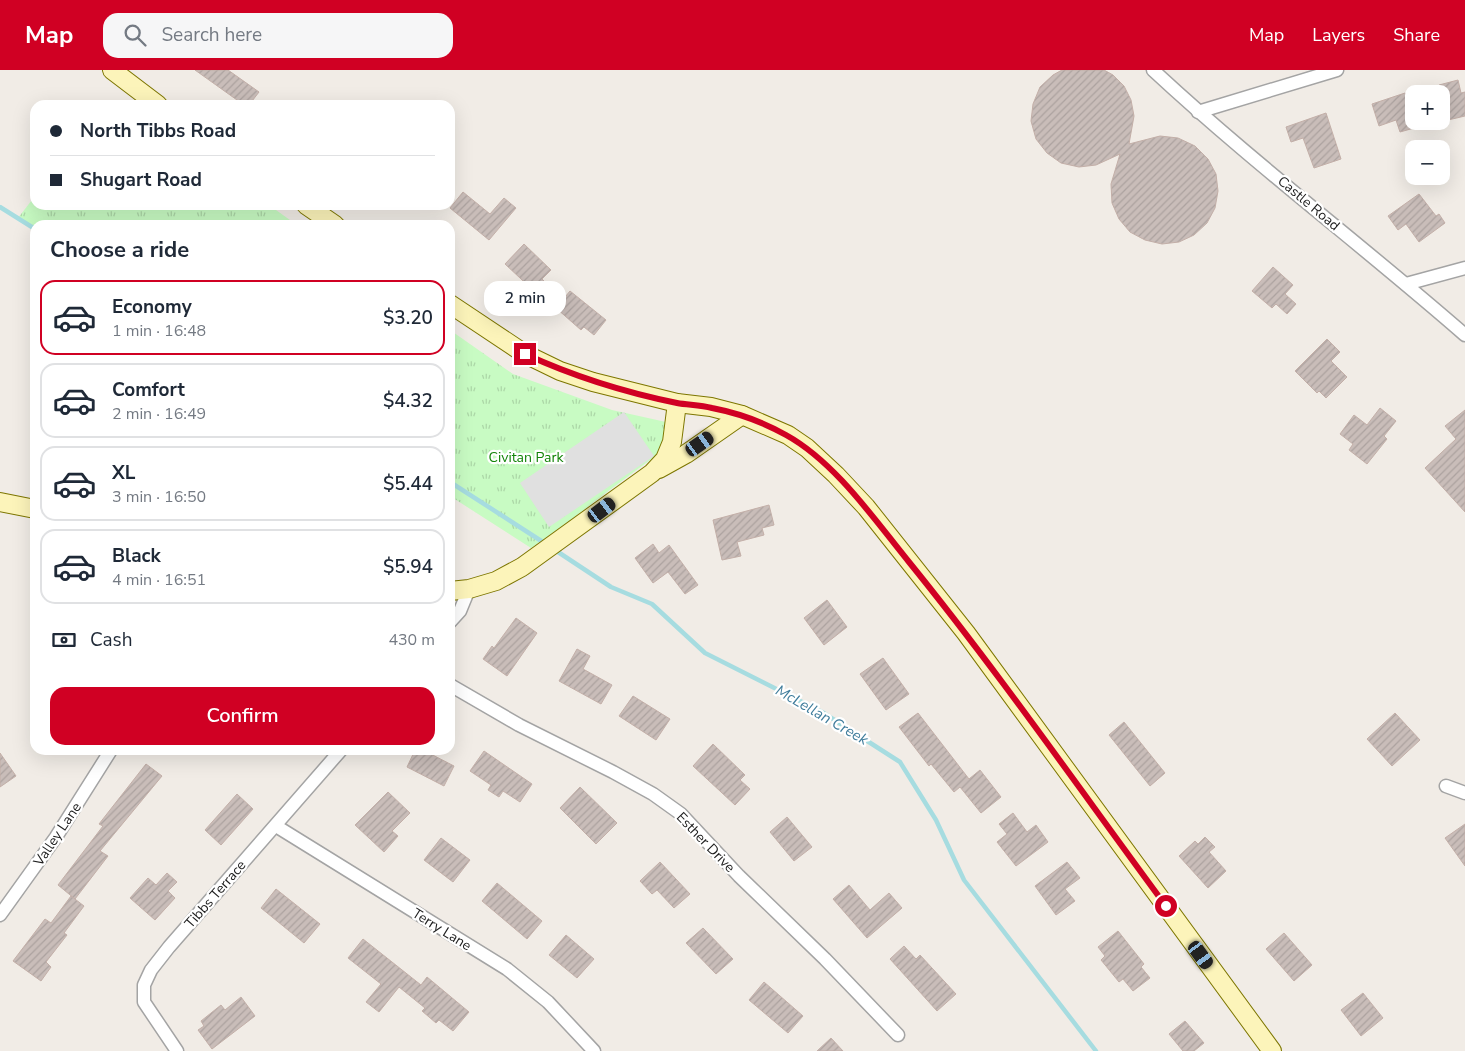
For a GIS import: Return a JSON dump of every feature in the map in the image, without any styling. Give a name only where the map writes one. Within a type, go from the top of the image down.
[{"type":"street","points":[[112,70],[151,100]]},
{"type":"street","name":"Castle Road","points":[[1153,70],[1198,112],[1465,335]]},
{"type":"street","points":[[1198,112],[1337,70]]},
{"type":"street","points":[[313,210],[328,220]]},
{"type":"street","points":[[1406,284],[1465,268]]},
{"type":"street","points":[[455,307],[525,354],[560,371],[593,382],[677,403],[711,407],[742,415],[788,435],[807,448],[866,506],[966,633],[1272,1051]]},
{"type":"street","points":[[652,473],[665,459],[672,442],[677,403]]},
{"type":"street","points":[[455,590],[469,589],[496,581],[522,567],[652,473],[686,454],[742,415]]},
{"type":"street","points":[[0,502],[30,508]]},
{"type":"street","points":[[455,616],[460,611],[469,589]]},
{"type":"street","name":"Esther Drive","points":[[455,688],[519,725],[613,772],[652,794],[681,814],[739,876],[825,959],[898,1035]]},
{"type":"street","name":"Valley Lane","points":[[0,915],[56,837],[108,755]]},
{"type":"street","name":"Tibbs Terrace","points":[[177,1051],[144,1002],[144,986],[151,970],[338,755]]},
{"type":"street","points":[[1446,786],[1465,794]]},
{"type":"street","name":"Terry Lane","points":[[276,826],[507,969],[548,1002],[594,1051]]},
{"type":"green space","points":[[30,202],[30,210],[276,210],[290,220],[30,220],[30,226],[18,218]]},
{"type":"green space","name":"Civitan Park","points":[[455,333],[513,374],[612,410],[675,424],[682,437],[531,548],[455,499]]},
{"type":"shaded area","points":[[624,412],[654,456],[549,527],[520,483]]},
{"type":"building","points":[[195,70],[228,70],[259,92],[253,100],[237,100]]},
{"type":"building","points":[[1062,70],[1104,70],[1113,75],[1124,86],[1131,100],[1134,116],[1129,144],[1160,136],[1178,138],[1195,146],[1208,159],[1216,174],[1218,191],[1215,208],[1207,223],[1194,235],[1179,242],[1162,244],[1145,240],[1130,232],[1119,219],[1112,203],[1111,184],[1120,154],[1096,165],[1079,167],[1061,163],[1047,153],[1036,139],[1031,121],[1033,104],[1040,87],[1053,75]]},
{"type":"building","points":[[1458,80],[1461,93],[1465,92],[1465,116],[1450,120],[1450,85],[1439,85]]},
{"type":"building","points":[[1405,93],[1405,130],[1407,130],[1400,132],[1396,120],[1379,126],[1372,104]]},
{"type":"building","points":[[1326,113],[1341,159],[1314,168],[1303,138],[1291,142],[1286,127]]},
{"type":"building","points":[[463,192],[490,214],[504,198],[516,208],[489,240],[452,210],[455,210],[455,202]]},
{"type":"building","points":[[1419,194],[1436,216],[1439,214],[1445,223],[1419,242],[1406,224],[1398,230],[1388,216]]},
{"type":"building","points":[[524,244],[551,270],[542,279],[546,283],[536,293],[505,264]]},
{"type":"building","points":[[1273,267],[1293,285],[1285,294],[1296,304],[1287,314],[1276,304],[1272,308],[1252,291]]},
{"type":"building","points":[[570,291],[606,320],[594,335],[584,327],[581,330],[556,308]]},
{"type":"building","points":[[1327,339],[1340,352],[1331,361],[1347,377],[1326,398],[1319,391],[1317,393],[1295,371]]},
{"type":"building","points":[[1380,408],[1396,421],[1384,436],[1387,439],[1367,464],[1349,450],[1353,444],[1340,434],[1354,415],[1367,425]]},
{"type":"building","points":[[1465,410],[1465,512],[1425,468],[1456,439],[1445,426]]},
{"type":"building","points":[[769,505],[774,525],[762,528],[764,535],[737,542],[741,556],[722,560],[713,520]]},
{"type":"building","points":[[653,544],[659,553],[669,545],[698,585],[685,594],[668,572],[653,583],[635,558]]},
{"type":"building","points":[[827,600],[847,627],[824,645],[804,618]]},
{"type":"building","points":[[516,618],[537,633],[507,676],[483,659],[492,646],[494,648]]},
{"type":"building","points":[[577,649],[590,656],[583,669],[612,685],[601,704],[559,681]]},
{"type":"building","points":[[883,658],[909,694],[886,710],[860,674]]},
{"type":"building","points":[[633,696],[670,719],[656,740],[619,716]]},
{"type":"building","points":[[918,713],[969,779],[980,770],[1001,797],[981,813],[960,787],[954,792],[931,764],[929,766],[899,727]]},
{"type":"building","points":[[1395,713],[1420,740],[1392,766],[1367,739]]},
{"type":"building","points":[[1124,722],[1165,773],[1150,786],[1109,735]]},
{"type":"building","points":[[713,744],[745,775],[740,780],[750,789],[735,805],[693,766]]},
{"type":"building","points":[[484,751],[532,784],[520,802],[503,791],[499,797],[488,790],[491,785],[470,771]]},
{"type":"building","points":[[0,753],[16,776],[0,787]]},
{"type":"building","points":[[413,755],[433,755],[454,766],[444,786],[407,767]]},
{"type":"building","points":[[146,764],[162,776],[100,851],[108,856],[75,899],[58,885],[103,826],[99,824]]},
{"type":"building","points":[[580,787],[617,823],[596,844],[560,808]]},
{"type":"building","points":[[388,792],[410,813],[392,831],[398,836],[384,852],[355,825]]},
{"type":"building","points":[[237,794],[253,809],[221,845],[205,830]]},
{"type":"building","points":[[1013,813],[1027,832],[1036,825],[1048,842],[1016,866],[997,842],[1007,834],[999,824]]},
{"type":"building","points":[[787,817],[812,847],[794,861],[770,832]]},
{"type":"building","points":[[1465,824],[1465,866],[1445,838]]},
{"type":"building","points":[[1205,837],[1215,847],[1209,852],[1226,871],[1208,888],[1179,856],[1195,841],[1198,844]]},
{"type":"building","points":[[441,838],[470,860],[453,882],[424,860]]},
{"type":"building","points":[[660,862],[690,894],[674,908],[657,890],[652,894],[640,881]]},
{"type":"building","points":[[1067,862],[1080,878],[1065,889],[1075,901],[1056,915],[1035,886]]},
{"type":"building","points":[[167,873],[177,882],[168,891],[175,898],[155,920],[130,898],[148,878],[156,885]]},
{"type":"building","points":[[497,883],[542,921],[527,939],[482,901]]},
{"type":"building","points":[[849,885],[870,910],[889,893],[902,908],[867,938],[833,899]]},
{"type":"building","points":[[276,889],[320,924],[304,943],[261,908]]},
{"type":"building","points":[[71,896],[84,906],[64,933],[67,935],[46,962],[51,967],[41,981],[13,961],[45,919],[51,923]]},
{"type":"building","points":[[703,928],[733,959],[716,974],[686,943]]},
{"type":"building","points":[[1118,931],[1144,964],[1141,967],[1150,978],[1133,991],[1123,979],[1119,982],[1101,960],[1105,956],[1098,947]]},
{"type":"building","points":[[1284,933],[1312,965],[1294,981],[1266,949]]},
{"type":"building","points":[[566,935],[594,959],[577,978],[549,955]]},
{"type":"building","points":[[363,939],[421,985],[427,977],[469,1012],[453,1031],[439,1020],[436,1023],[422,1011],[425,1008],[399,987],[379,1012],[366,1002],[381,984],[348,958]]},
{"type":"building","points":[[904,946],[916,959],[920,955],[956,994],[937,1011],[890,959]]},
{"type":"building","points":[[764,982],[803,1016],[788,1033],[749,1000]]},
{"type":"building","points":[[1363,993],[1383,1018],[1361,1036],[1341,1010]]},
{"type":"building","points":[[241,997],[255,1016],[212,1049],[198,1030],[204,1026],[201,1021],[221,1005],[225,1010]]},
{"type":"building","points":[[1185,1021],[1204,1043],[1194,1051],[1183,1051],[1169,1034]]},
{"type":"building","points":[[831,1038],[843,1051],[817,1051]]},
{"type":"waterway","name":"McLellan Creek","points":[[0,207],[30,226]]},
{"type":"waterway","name":"McLellan Creek","points":[[455,485],[546,544]]},
{"type":"waterway","name":"McLellan Creek","points":[[555,550],[611,587],[652,604],[705,653],[822,712],[900,762],[936,820],[964,880],[1096,1051]]},
{"type":"route","points":[[525,354],[560,371],[593,382],[677,403],[711,407],[742,415],[788,435],[807,448],[866,506],[966,633],[1166,906]]}]
